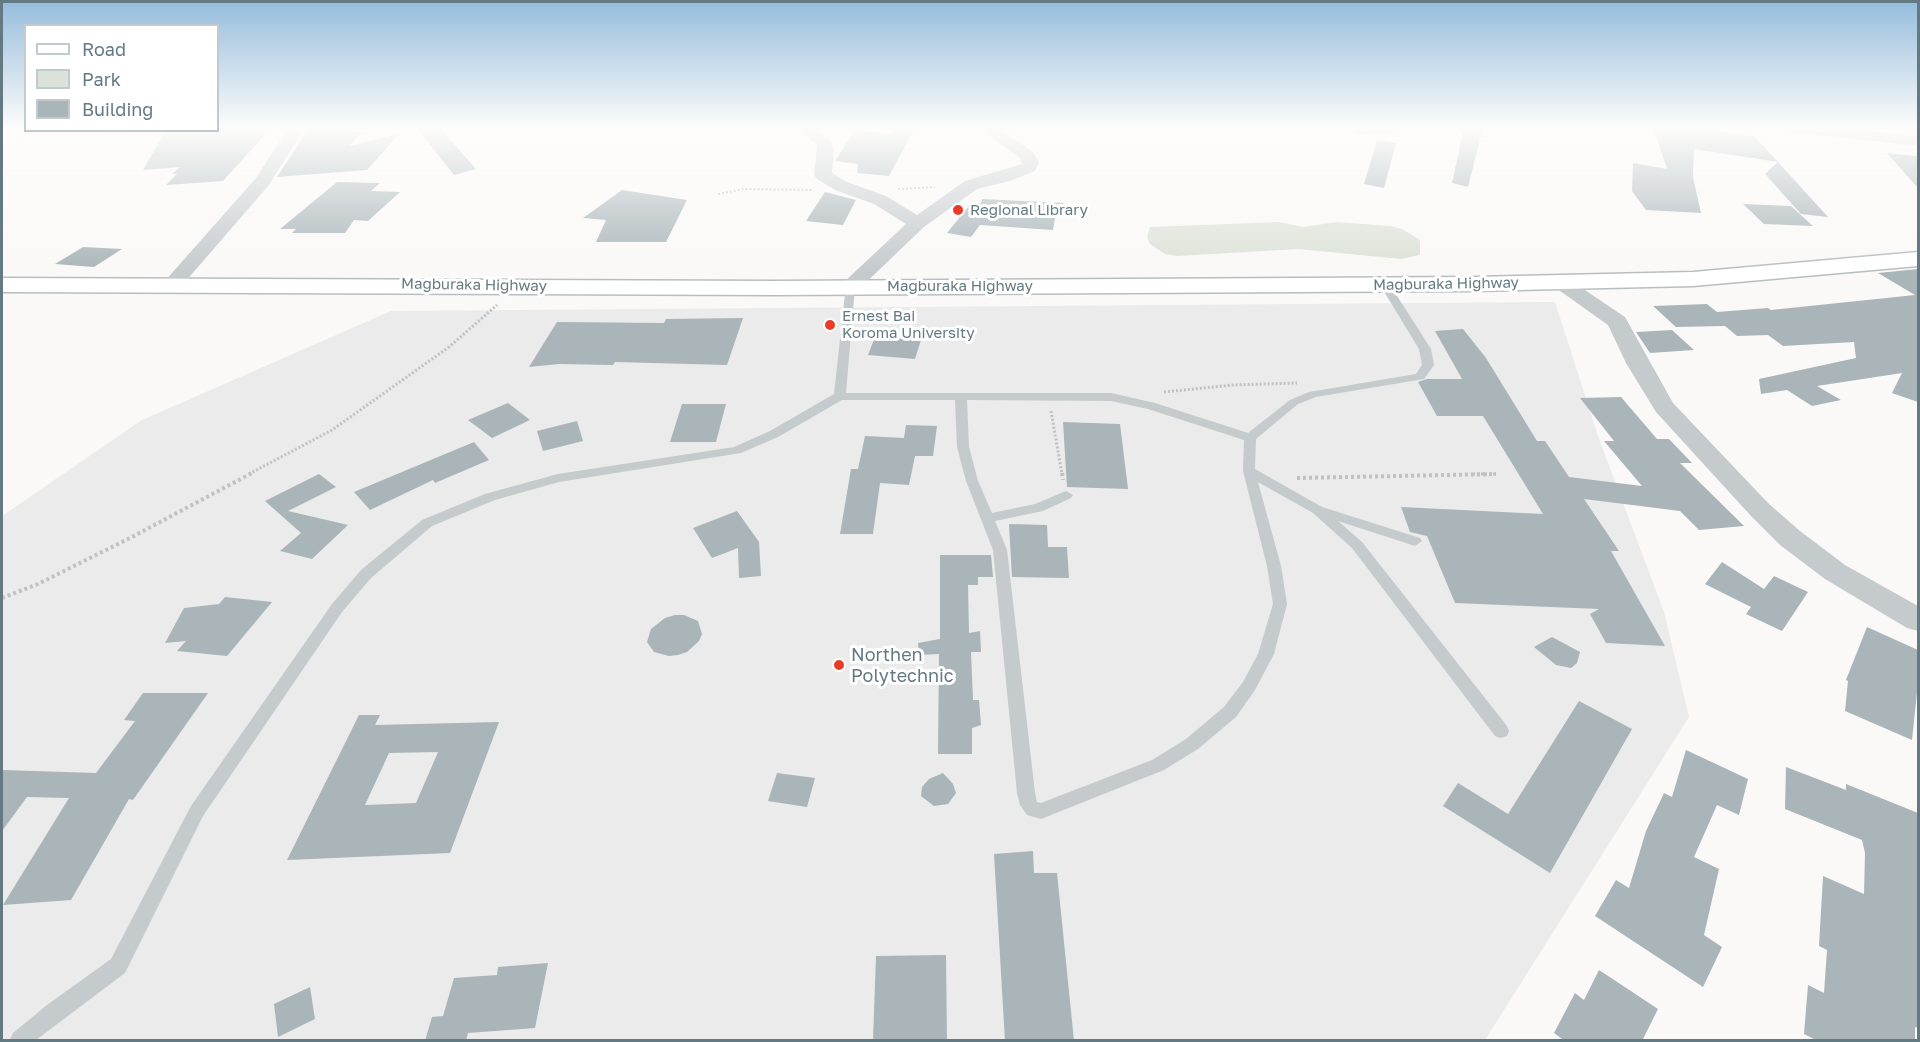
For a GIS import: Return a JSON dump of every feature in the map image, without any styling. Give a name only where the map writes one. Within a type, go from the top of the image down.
[{"type":"main road","name":"Magburaka Highway","points":[[2,285],[850,287],[1386,285],[1693,279],[1918,259]]},
{"type":"street","points":[[171,286],[266,176]]},
{"type":"street","points":[[825,176],[841,186],[879,200],[917,223]]},
{"type":"street","points":[[850,287],[917,223],[971,185],[1007,176]]},
{"type":"street","points":[[1560,282],[1617,322],[1637,363],[1664,407],[1760,510],[1790,538],[1835,572],[1918,620]]},
{"type":"lane","points":[[961,397],[963,447],[972,481],[1000,550],[1026,793],[1033,810],[1041,811],[1158,765],[1192,744],[1230,712],[1249,686],[1266,654],[1280,604],[1274,566],[1250,471],[1251,438],[1272,418],[1294,402],[1313,394],[1420,377],[1428,365],[1425,349],[1386,285]]},
{"type":"lane","points":[[840,396],[850,287]]},
{"type":"lane","points":[[20,1041],[54,1012],[118,966],[197,811],[337,608],[366,573],[427,523],[490,497],[558,478],[737,450],[774,434],[840,396],[1111,397],[1151,406],[1251,438]]},
{"type":"lane","points":[[1250,471],[1318,510],[1358,545],[1501,731]]},
{"type":"lane","points":[[987,518],[1038,508],[1066,495]]},
{"type":"lane","points":[[1318,510],[1415,542]]},
{"type":"path","points":[[2,598],[38,584],[120,543],[332,430],[449,347],[519,286]]},
{"type":"path","points":[[1157,392],[1233,385],[1304,384]]},
{"type":"path","points":[[1049,395],[1066,495]]},
{"type":"path","points":[[1264,479],[1496,474]]},
{"type":"shaded area","name":"Northen Polytechnic","points":[[1555,302],[1599,439],[1664,612],[1689,717],[1485,1040],[2,1040],[2,516],[142,420],[391,311]]},
{"type":"green space","points":[[1279,222],[1303,227],[1337,222],[1390,226],[1402,229],[1420,240],[1420,255],[1401,259],[1298,249],[1177,256],[1165,254],[1150,244],[1147,237],[1150,227]]},
{"type":"building","points":[[175,176],[228,176],[223,181],[166,185]]},
{"type":"building","points":[[1366,176],[1387,176],[1384,188],[1364,184]]},
{"type":"building","points":[[1454,176],[1471,176],[1468,187],[1452,183]]},
{"type":"building","points":[[1633,176],[1693,176],[1701,213],[1646,210],[1632,191]]},
{"type":"building","points":[[1766,176],[1790,176],[1828,217],[1801,214]]},
{"type":"building","points":[[1907,176],[1918,176],[1918,188]]},
{"type":"building","points":[[337,182],[380,183],[371,191],[400,192],[368,221],[354,220],[345,233],[292,233],[296,229],[280,229]]},
{"type":"building","points":[[622,190],[687,200],[666,242],[596,242],[606,220],[583,218]]},
{"type":"building","points":[[825,192],[856,200],[843,225],[806,221]]},
{"type":"building","points":[[982,199],[1064,203],[1056,213],[1053,230],[980,225],[971,237],[947,233],[972,202],[981,203]]},
{"type":"building","points":[[1743,204],[1791,206],[1813,226],[1764,224]]},
{"type":"building","points":[[83,247],[122,249],[94,267],[55,264]]},
{"type":"building","points":[[1918,269],[1918,402],[1892,393],[1902,373],[1817,386],[1841,400],[1812,406],[1787,390],[1761,394],[1759,379],[1856,358],[1854,342],[1783,346],[1768,335],[1737,336],[1725,326],[1676,327],[1653,306],[1707,304],[1717,312],[1768,308],[1771,310],[1915,295],[1878,273]]},
{"type":"building","points":[[743,318],[727,365],[615,362],[613,365],[559,364],[529,367],[557,322],[664,323],[666,319]]},
{"type":"building","points":[[1463,329],[1486,358],[1537,441],[1545,441],[1569,477],[1642,486],[1604,441],[1614,441],[1580,398],[1621,397],[1657,439],[1669,439],[1692,463],[1680,463],[1744,526],[1699,530],[1680,511],[1584,499],[1619,551],[1611,551],[1665,646],[1606,643],[1590,614],[1599,609],[1455,603],[1427,536],[1410,532],[1401,507],[1543,514],[1483,416],[1437,416],[1418,382],[1427,379],[1462,379],[1435,331]]},
{"type":"building","points":[[1672,330],[1694,350],[1650,353],[1636,332]]},
{"type":"building","points":[[875,337],[921,340],[915,359],[868,355]]},
{"type":"building","points":[[508,403],[530,420],[492,438],[468,420]]},
{"type":"building","points":[[682,404],[726,404],[716,442],[670,442]]},
{"type":"building","points":[[577,421],[583,441],[543,451],[537,431]]},
{"type":"building","points":[[1063,422],[1120,424],[1128,489],[1067,487]]},
{"type":"building","points":[[906,425],[937,426],[933,456],[915,456],[909,485],[880,483],[873,534],[840,534],[851,469],[858,469],[865,436],[904,438]]},
{"type":"building","points":[[474,442],[489,460],[435,483],[433,480],[370,510],[354,492]]},
{"type":"building","points":[[319,474],[336,487],[288,511],[348,525],[312,559],[280,551],[301,533],[265,501]]},
{"type":"building","points":[[737,511],[759,542],[761,576],[739,578],[738,548],[712,558],[693,528]]},
{"type":"building","points":[[1009,524],[1047,525],[1048,547],[1067,547],[1069,578],[1012,577]]},
{"type":"building","points":[[940,555],[991,555],[993,577],[978,577],[978,585],[968,585],[969,633],[980,631],[981,652],[971,652],[973,700],[979,700],[981,725],[972,728],[972,754],[938,754],[939,654],[919,655],[918,643],[940,639]]},
{"type":"building","points":[[1722,562],[1764,589],[1774,576],[1808,592],[1782,631],[1746,614],[1751,607],[1705,584]]},
{"type":"building","points":[[225,597],[272,602],[227,656],[177,651],[186,641],[165,643],[184,608],[219,604]]},
{"type":"building","points":[[684,615],[698,621],[702,634],[699,641],[687,652],[678,655],[669,656],[654,652],[647,642],[651,629],[665,618]]},
{"type":"building","points":[[1867,627],[1918,650],[1918,683],[1912,740],[1845,711],[1848,681],[1846,680]]},
{"type":"building","points":[[1552,637],[1580,652],[1577,663],[1571,668],[1556,665],[1534,647]]},
{"type":"building","points":[[143,693],[208,693],[133,800],[129,799],[71,900],[3,905],[69,798],[27,797],[2,831],[2,770],[96,773],[135,721],[124,720]]},
{"type":"building","points":[[1579,701],[1632,729],[1550,873],[1443,806],[1458,783],[1508,814]]},
{"type":"building","points":[[359,715],[380,715],[375,725],[499,722],[450,853],[287,860]],"holes":[[[438,752],[416,803],[365,805],[389,753]]]},
{"type":"building","points":[[1686,750],[1748,779],[1739,815],[1717,805],[1694,857],[1719,869],[1704,935],[1722,947],[1703,987],[1595,916],[1616,880],[1629,888],[1646,831],[1664,793],[1672,797]]},
{"type":"building","points":[[1786,767],[1846,790],[1846,784],[1918,813],[1918,1028],[1915,1027],[1915,1041],[1818,1041],[1804,1034],[1808,985],[1824,993],[1827,950],[1819,946],[1823,876],[1864,894],[1865,853],[1862,840],[1785,809]]},
{"type":"building","points":[[777,773],[815,778],[807,807],[768,801]]},
{"type":"building","points":[[943,773],[953,784],[956,793],[948,804],[934,806],[921,796],[922,787],[929,779]]},
{"type":"building","points":[[1033,851],[1034,873],[1057,873],[1074,1041],[1005,1041],[994,854]]},
{"type":"building","points":[[946,955],[947,1041],[873,1041],[876,956]]},
{"type":"building","points":[[548,963],[535,1028],[468,1033],[466,1041],[425,1041],[432,1017],[443,1016],[454,978],[497,975],[498,967]]},
{"type":"building","points":[[1599,970],[1658,1009],[1642,1041],[1565,1041],[1554,1033],[1575,993],[1584,1000]]},
{"type":"building","points":[[310,987],[315,1019],[278,1037],[274,1004]]},
{"type":"place","name":"Regional Library","points":[[958,210]]},
{"type":"place","name":"Ernest Bai Koroma University","points":[[830,325]]},
{"type":"place","name":"Northen Polytechnic","points":[[839,665]]}]
